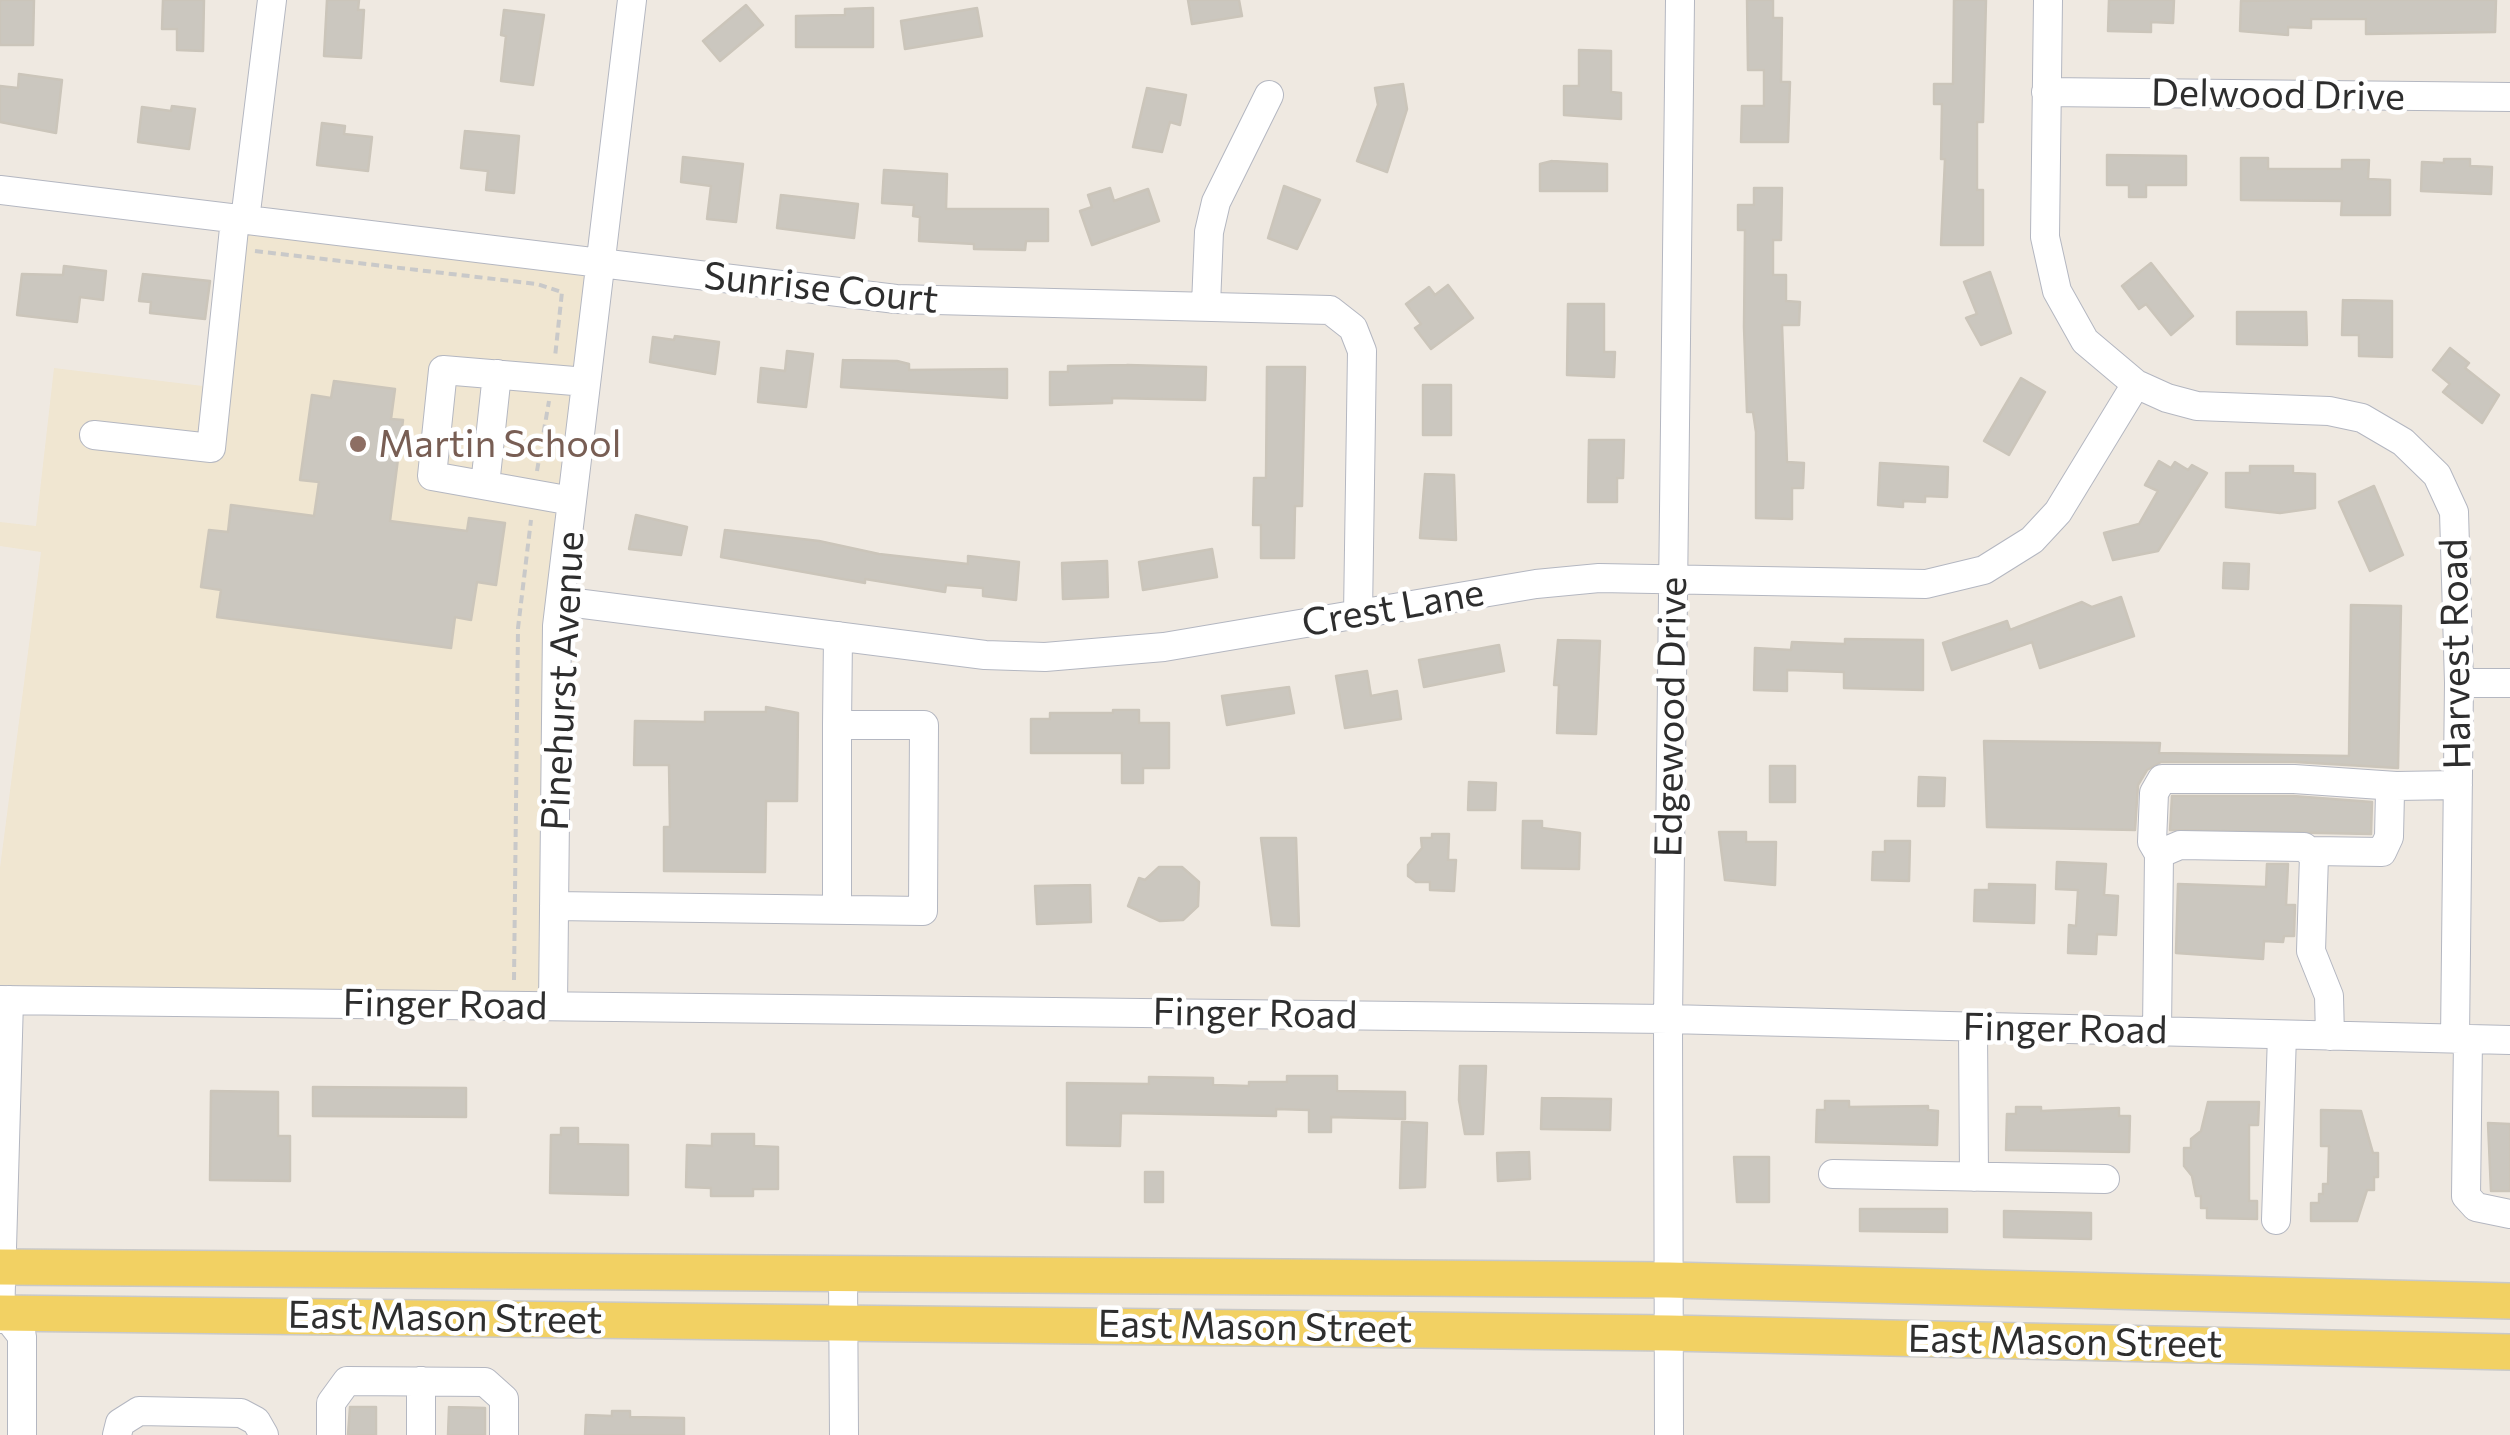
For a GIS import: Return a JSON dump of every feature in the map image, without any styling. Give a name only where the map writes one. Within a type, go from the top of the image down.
[{"type":"main road","name":"East Mason Street","points":[[2,1267],[1668,1280],[2510,1301]]},
{"type":"main road","name":"East Mason Street","points":[[1,1315],[1669,1333],[2510,1352]]},
{"type":"street","points":[[94,434],[212,448],[232,248],[240,219],[272,0]]},
{"type":"street","name":"Pinehurst Avenue","points":[[553,1006],[560,601],[632,0]]},
{"type":"street","name":"Edgewood Drive","points":[[1669,1435],[1668,1019],[1680,0]]},
{"type":"street","name":"Harvest Road","points":[[2048,0],[2045,237],[2056,291],[2086,341],[2136,384],[2197,406],[2362,418],[2404,442],[2437,475],[2454,512],[2466,1196],[2476,1207],[2510,1214]]},
{"type":"street","name":"Delwood Drive","points":[[2046,92],[2510,96]]},
{"type":"street","points":[[1206,305],[1207,253],[1216,202],[1270,95]]},
{"type":"street","name":"Sunrise Court","points":[[0,190],[896,299],[1315,306],[1340,315],[1358,337],[1358,614]]},
{"type":"street","points":[[572,501],[432,476],[443,370],[586,382]]},
{"type":"street","points":[[485,485],[497,374]]},
{"type":"street","name":"Crest Lane","points":[[560,601],[986,654],[1104,655],[1536,584],[1673,578],[1926,584],[1984,570],[2032,540],[2058,512],[2136,384]]},
{"type":"street","points":[[837,910],[838,636]]},
{"type":"street","points":[[2459,683],[2510,683]]},
{"type":"street","points":[[554,906],[923,911],[924,725],[838,724]]},
{"type":"street","points":[[2157,1031],[2158,854],[2152,842],[2154,793],[2162,779],[2294,779],[2396,786],[2458,784]]},
{"type":"street","points":[[2158,854],[2180,845],[2382,852],[2389,837],[2390,792],[2396,786]]},
{"type":"street","points":[[2312,851],[2311,951],[2329,996],[2330,1036]]},
{"type":"street","points":[[5,1000],[1,1315],[22,1336],[22,1435]]},
{"type":"street","name":"Finger Road","points":[[5,1000],[1668,1019],[2510,1040]]},
{"type":"street","points":[[1973,1027],[1974,1177]]},
{"type":"street","points":[[2276,1220],[2282,1034]]},
{"type":"street","points":[[1834,1174],[2105,1179]]},
{"type":"street","points":[[842,1274],[844,1435]]},
{"type":"street","points":[[331,1435],[331,1403],[348,1381],[486,1382],[504,1399],[504,1435]]},
{"type":"street","points":[[421,1381],[421,1435]]},
{"type":"street","points":[[116,1435],[125,1417],[138,1411],[241,1413],[256,1420],[264,1435]]},
{"type":"path","points":[[232,248],[537,284],[562,292],[518,628],[514,980]]},
{"type":"shaded area","points":[[223,217],[601,264],[557,626],[553,1006],[0,1000],[0,868],[41,552],[0,546],[0,522],[36,526],[54,368],[203,386]]},
{"type":"building","points":[[0,0],[34,0],[33,45],[0,45]]},
{"type":"building","points":[[163,0],[204,0],[203,51],[177,50],[177,29],[162,29]]},
{"type":"building","points":[[327,0],[359,0],[358,10],[364,10],[361,58],[324,56]]},
{"type":"building","points":[[1188,0],[1239,0],[1242,16],[1192,24]]},
{"type":"building","points":[[1747,0],[1773,0],[1773,18],[1782,18],[1781,82],[1790,82],[1788,142],[1741,142],[1742,106],[1764,106],[1764,70],[1748,70]]},
{"type":"building","points":[[1954,0],[1986,0],[1983,122],[1977,122],[1977,190],[1983,190],[1983,245],[1941,245],[1945,159],[1941,159],[1942,104],[1934,104],[1934,84],[1953,84]]},
{"type":"building","points":[[2109,0],[2174,0],[2173,23],[2151,22],[2151,32],[2108,31]]},
{"type":"building","points":[[2496,0],[2495,32],[2366,34],[2366,19],[2311,19],[2311,28],[2288,27],[2288,35],[2240,31],[2241,1]]},
{"type":"building","points":[[746,5],[763,25],[720,61],[703,41]]},
{"type":"building","points":[[873,8],[873,47],[796,47],[796,16],[845,15],[845,9]]},
{"type":"building","points":[[977,8],[982,36],[905,49],[901,21]]},
{"type":"building","points":[[504,10],[544,15],[533,85],[501,81],[506,36],[501,35]]},
{"type":"building","points":[[1579,50],[1611,51],[1611,92],[1621,93],[1621,119],[1564,115],[1564,86],[1579,86]]},
{"type":"building","points":[[19,74],[62,80],[56,133],[0,122],[0,86],[18,88]]},
{"type":"building","points":[[1403,84],[1407,109],[1387,172],[1357,161],[1378,105],[1375,88]]},
{"type":"building","points":[[1147,88],[1186,95],[1180,125],[1170,122],[1162,152],[1133,147]]},
{"type":"building","points":[[172,106],[195,109],[189,149],[138,142],[142,107],[171,111]]},
{"type":"building","points":[[322,123],[345,126],[344,134],[372,137],[368,171],[317,165]]},
{"type":"building","points":[[465,131],[519,136],[514,193],[486,190],[488,171],[461,168]]},
{"type":"building","points":[[2107,155],[2186,156],[2186,185],[2146,185],[2146,197],[2129,197],[2129,185],[2107,185]]},
{"type":"building","points":[[683,157],[743,164],[736,222],[707,219],[711,186],[681,182]]},
{"type":"building","points":[[2241,158],[2268,158],[2268,169],[2342,169],[2342,160],[2369,160],[2368,179],[2390,180],[2390,215],[2341,215],[2342,201],[2241,200]]},
{"type":"building","points":[[2444,159],[2470,159],[2470,166],[2492,167],[2491,194],[2421,191],[2422,162],[2444,163]]},
{"type":"building","points":[[1540,164],[1607,164],[1607,191],[1540,191]]},
{"type":"building","points":[[884,170],[947,174],[946,209],[1048,209],[1048,241],[1026,241],[1025,250],[974,249],[974,244],[919,241],[920,217],[913,216],[914,205],[882,203]]},
{"type":"building","points":[[1284,186],[1320,200],[1297,249],[1268,238]]},
{"type":"building","points":[[1110,188],[1114,201],[1148,189],[1159,221],[1092,245],[1080,211],[1092,207],[1088,195]]},
{"type":"building","points":[[1754,188],[1782,188],[1781,240],[1773,240],[1773,275],[1786,275],[1786,301],[1800,302],[1799,325],[1782,325],[1787,462],[1804,463],[1803,488],[1792,488],[1792,519],[1756,518],[1756,432],[1753,412],[1747,412],[1745,230],[1738,230],[1738,205],[1754,205]]},
{"type":"building","points":[[781,195],[858,204],[854,238],[777,228]]},
{"type":"building","points":[[2151,263],[2193,316],[2171,335],[2146,304],[2139,309],[2122,286]]},
{"type":"building","points":[[64,266],[106,271],[103,300],[80,297],[77,322],[17,315],[22,274],[63,275]]},
{"type":"building","points":[[1990,272],[2011,333],[1981,345],[1966,318],[1977,314],[1964,282]]},
{"type":"building","points":[[143,274],[210,281],[205,319],[150,313],[151,302],[139,301]]},
{"type":"building","points":[[1448,285],[1473,318],[1431,349],[1415,328],[1421,324],[1406,304],[1429,287],[1435,295]]},
{"type":"building","points":[[2343,300],[2392,301],[2392,357],[2359,356],[2359,335],[2342,335]]},
{"type":"building","points":[[1568,304],[1604,304],[1604,352],[1615,352],[1614,377],[1567,375]]},
{"type":"building","points":[[2237,312],[2306,312],[2307,345],[2237,344]]},
{"type":"building","points":[[675,336],[719,342],[715,374],[650,362],[653,337],[674,340]]},
{"type":"building","points":[[2450,348],[2469,363],[2465,368],[2499,395],[2482,423],[2443,392],[2450,384],[2433,370]]},
{"type":"building","points":[[787,351],[813,354],[806,407],[758,402],[761,368],[785,371]]},
{"type":"building","points":[[843,360],[897,361],[909,364],[909,370],[1007,369],[1007,398],[841,387]]},
{"type":"building","points":[[1068,366],[1206,367],[1205,400],[1112,398],[1112,403],[1050,405],[1050,372],[1068,372]]},
{"type":"building","points":[[1267,367],[1305,367],[1302,506],[1295,506],[1294,558],[1261,558],[1261,525],[1253,525],[1254,478],[1266,478]]},
{"type":"building","points":[[2021,378],[2045,392],[2009,455],[1984,441]]},
{"type":"building","points":[[334,381],[395,389],[391,419],[403,420],[390,521],[467,531],[469,518],[505,523],[496,585],[477,582],[471,620],[455,617],[451,648],[217,617],[221,590],[201,587],[209,530],[228,532],[231,505],[314,516],[319,482],[300,480],[312,395],[331,398]]},
{"type":"building","points":[[1423,385],[1451,385],[1451,435],[1423,435]]},
{"type":"building","points":[[1589,440],[1624,440],[1623,478],[1617,478],[1617,502],[1588,502]]},
{"type":"building","points":[[2159,461],[2171,468],[2175,462],[2188,470],[2192,465],[2207,473],[2158,551],[2113,560],[2104,533],[2139,524],[2158,491],[2145,485]]},
{"type":"building","points":[[1880,463],[1948,467],[1947,497],[1903,501],[1903,507],[1878,505]]},
{"type":"building","points":[[2250,466],[2293,466],[2293,473],[2315,474],[2315,508],[2280,513],[2226,507],[2226,473],[2250,473]]},
{"type":"building","points":[[1425,474],[1454,475],[1456,540],[1420,538]]},
{"type":"building","points":[[2374,486],[2403,555],[2370,571],[2339,502]]},
{"type":"building","points":[[636,515],[687,527],[681,555],[629,549]]},
{"type":"building","points":[[725,530],[968,564],[968,556],[1019,562],[1016,600],[983,596],[983,588],[946,585],[945,592],[865,579],[865,583],[721,557]]},
{"type":"building","points":[[1212,549],[1217,577],[1143,590],[1139,562]]},
{"type":"building","points":[[1107,561],[1108,597],[1063,599],[1062,563]]},
{"type":"building","points":[[2224,563],[2249,564],[2248,589],[2223,588]]},
{"type":"building","points":[[2121,597],[2134,636],[2040,668],[2032,642],[1952,670],[1943,643],[2007,621],[2010,630],[2082,602],[2092,607]]},
{"type":"building","points":[[2351,605],[2401,606],[2398,768],[2295,762],[2161,762],[2147,770],[2138,785],[2135,830],[1987,827],[1984,741],[2160,743],[2159,753],[2349,756]]},
{"type":"building","points":[[1845,639],[1923,640],[1923,690],[1844,688],[1844,672],[1787,670],[1787,691],[1754,690],[1755,648],[1791,650],[1792,642],[1845,644]]},
{"type":"building","points":[[1558,640],[1600,641],[1596,734],[1557,733],[1559,685],[1554,685]]},
{"type":"building","points":[[1499,645],[1504,671],[1424,687],[1419,660]]},
{"type":"building","points":[[1367,671],[1371,696],[1397,691],[1401,719],[1345,728],[1336,676]]},
{"type":"building","points":[[1289,687],[1294,713],[1227,725],[1222,696]]},
{"type":"building","points":[[766,707],[798,713],[797,801],[766,801],[765,872],[664,871],[664,827],[670,827],[669,765],[634,765],[635,721],[705,722],[705,712],[766,712]]},
{"type":"building","points":[[1139,710],[1139,723],[1169,723],[1169,768],[1143,768],[1143,783],[1122,783],[1122,753],[1031,753],[1031,719],[1050,719],[1050,713]]},
{"type":"building","points":[[1770,766],[1795,766],[1795,802],[1770,802]]},
{"type":"building","points":[[1919,777],[1945,778],[1944,806],[1918,806]]},
{"type":"building","points":[[1469,782],[1496,783],[1495,810],[1468,810]]},
{"type":"building","points":[[2172,796],[2293,796],[2372,802],[2371,834],[2170,830]]},
{"type":"building","points":[[1523,821],[1542,821],[1542,828],[1580,833],[1579,869],[1522,868]]},
{"type":"building","points":[[1719,832],[1746,832],[1746,842],[1776,842],[1775,885],[1725,880]]},
{"type":"building","points":[[1432,834],[1449,834],[1448,860],[1456,860],[1454,891],[1430,890],[1430,882],[1416,882],[1408,876],[1408,865],[1422,848],[1421,838],[1432,838]]},
{"type":"building","points":[[1261,838],[1296,838],[1299,926],[1272,925]]},
{"type":"building","points":[[1885,841],[1910,841],[1909,881],[1872,880],[1873,852],[1885,852]]},
{"type":"building","points":[[2057,862],[2106,864],[2104,895],[2118,896],[2116,935],[2097,934],[2096,954],[2068,953],[2069,925],[2076,926],[2078,890],[2056,889]]},
{"type":"building","points":[[2267,864],[2288,864],[2286,905],[2295,905],[2294,936],[2284,936],[2283,942],[2264,941],[2263,959],[2176,953],[2178,884],[2266,887]]},
{"type":"building","points":[[1159,867],[1182,867],[1199,882],[1198,906],[1183,920],[1160,921],[1128,906],[1139,878],[1145,880]]},
{"type":"building","points":[[1989,884],[2035,885],[2034,923],[1974,921],[1975,890],[1989,890]]},
{"type":"building","points":[[1090,885],[1091,922],[1037,924],[1035,886]]},
{"type":"building","points":[[1460,1066],[1486,1066],[1483,1134],[1465,1134],[1459,1100]]},
{"type":"building","points":[[1287,1076],[1337,1076],[1337,1091],[1405,1092],[1405,1119],[1331,1117],[1331,1132],[1309,1132],[1309,1110],[1276,1109],[1276,1116],[1121,1113],[1120,1146],[1067,1145],[1067,1083],[1149,1084],[1149,1077],[1213,1078],[1213,1085],[1249,1086],[1249,1082],[1287,1082]]},
{"type":"building","points":[[313,1087],[466,1088],[466,1117],[313,1116]]},
{"type":"building","points":[[211,1091],[278,1092],[278,1136],[290,1136],[290,1181],[210,1180]]},
{"type":"building","points":[[1542,1098],[1611,1099],[1610,1130],[1541,1129]]},
{"type":"building","points":[[1825,1101],[1849,1101],[1849,1107],[1928,1106],[1928,1110],[1938,1111],[1937,1145],[1816,1142],[1817,1110],[1825,1110]]},
{"type":"building","points":[[2208,1102],[2259,1102],[2258,1125],[2249,1125],[2249,1201],[2257,1201],[2257,1219],[2207,1218],[2207,1208],[2201,1208],[2201,1196],[2196,1196],[2192,1176],[2184,1166],[2184,1148],[2191,1148],[2191,1139],[2201,1131]]},
{"type":"building","points":[[2016,1107],[2041,1107],[2041,1111],[2119,1108],[2119,1116],[2130,1116],[2129,1152],[2006,1150],[2007,1114],[2016,1114]]},
{"type":"building","points":[[2321,1110],[2361,1111],[2373,1153],[2378,1153],[2374,1190],[2367,1190],[2357,1221],[2311,1221],[2311,1203],[2319,1203],[2323,1184],[2328,1184],[2329,1146],[2321,1146]]},
{"type":"building","points":[[1402,1122],[1427,1123],[1425,1187],[1400,1188]]},
{"type":"building","points":[[2488,1123],[2510,1124],[2510,1191],[2491,1191]]},
{"type":"building","points":[[561,1128],[578,1128],[578,1144],[628,1145],[628,1195],[550,1193],[551,1135],[561,1135]]},
{"type":"building","points":[[712,1134],[754,1134],[754,1146],[778,1147],[778,1189],[753,1189],[753,1196],[711,1196],[711,1188],[686,1187],[687,1145],[712,1146]]},
{"type":"building","points":[[1529,1152],[1530,1179],[1498,1181],[1497,1153]]},
{"type":"building","points":[[1734,1157],[1769,1157],[1769,1202],[1737,1202]]},
{"type":"building","points":[[1145,1172],[1163,1172],[1163,1202],[1145,1202]]},
{"type":"building","points":[[1860,1209],[1947,1209],[1947,1232],[1860,1231]]},
{"type":"building","points":[[2004,1211],[2091,1213],[2091,1239],[2004,1237]]},
{"type":"building","points":[[350,1407],[376,1407],[376,1435],[348,1435]]},
{"type":"building","points":[[449,1407],[485,1408],[485,1435],[448,1435]]},
{"type":"building","points":[[612,1411],[630,1411],[630,1417],[684,1418],[684,1435],[585,1435],[586,1415],[612,1416]]},
{"type":"place","name":"Martin School","points":[[358,444]]}]
